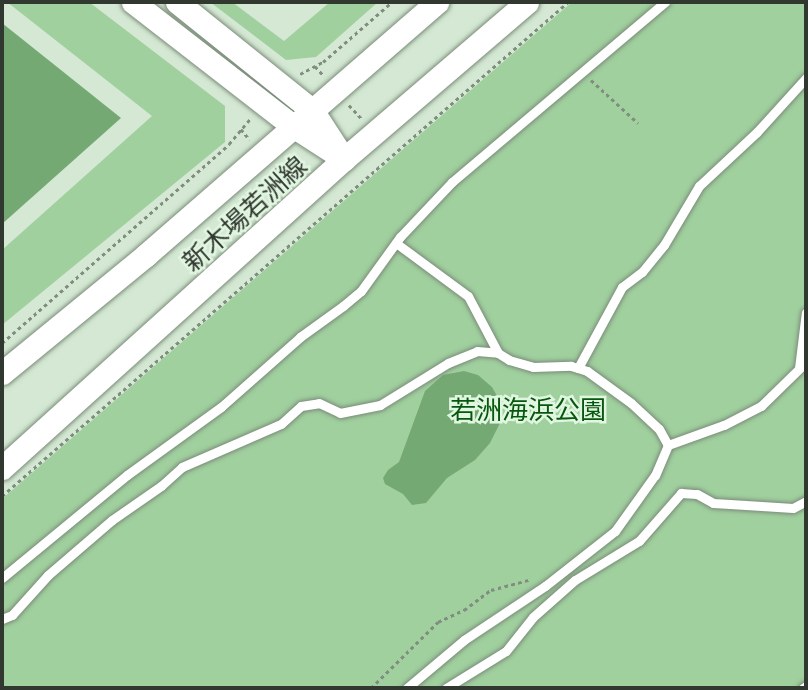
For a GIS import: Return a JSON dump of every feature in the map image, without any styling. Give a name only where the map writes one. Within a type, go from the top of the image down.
[{"type":"street","points":[[133,2],[293,127],[344,159]]},
{"type":"street","points":[[177,2],[312,110],[344,159]]},
{"type":"street","name":"新木場若洲線","points":[[2,373],[146,255],[437,2]]},
{"type":"street","name":"新木場若洲線","points":[[2,468],[344,159],[527,2]]},
{"type":"lane","points":[[2,578],[127,475],[221,407],[300,337],[344,306],[361,291],[396,243],[452,182],[666,2]]},
{"type":"lane","points":[[578,368],[622,287],[642,272],[664,245],[699,186],[757,132],[806,78]]},
{"type":"lane","points":[[396,243],[468,296],[498,353]]},
{"type":"lane","points":[[798,371],[806,312]]},
{"type":"lane","points":[[2,620],[12,615],[48,575],[112,520],[161,486],[182,467],[281,424],[301,406],[319,403],[340,412],[380,405],[448,363],[477,351],[498,353],[509,360],[533,367],[578,368],[599,378],[659,429],[668,445]]},
{"type":"lane","points":[[407,688],[464,640],[559,575],[624,521],[655,475],[668,445],[742,417],[761,406],[806,362]]},
{"type":"lane","points":[[446,688],[506,651],[533,617],[566,587],[639,541],[681,493],[697,494],[713,503],[740,505],[793,508],[806,501]]},
{"type":"path","points":[[296,77],[315,66],[392,2]]},
{"type":"path","points":[[2,496],[568,2]]},
{"type":"path","points":[[315,66],[375,135]]},
{"type":"path","points":[[581,71],[638,123]]},
{"type":"path","points":[[2,343],[229,144],[251,118]]},
{"type":"path","points":[[241,129],[301,198]]},
{"type":"path","points":[[371,688],[438,622],[464,610],[491,590],[522,580],[559,575]]},
{"type":"green space","points":[[7,2],[89,2],[225,106],[225,142],[2,325],[2,250],[152,116]]},
{"type":"green space","points":[[210,2],[232,2],[284,41],[330,2],[378,2],[316,57],[286,60]]},
{"type":"green space","name":"若洲海浜公園","points":[[572,2],[806,2],[806,688],[2,688],[2,499]]},
{"type":"shaded area","points":[[2,23],[121,118],[2,224]]},
{"type":"shaded area","points":[[464,371],[478,375],[492,387],[500,401],[500,423],[490,443],[475,460],[447,478],[426,503],[412,505],[403,494],[385,484],[383,478],[388,470],[399,462],[425,391],[443,375]]}]
